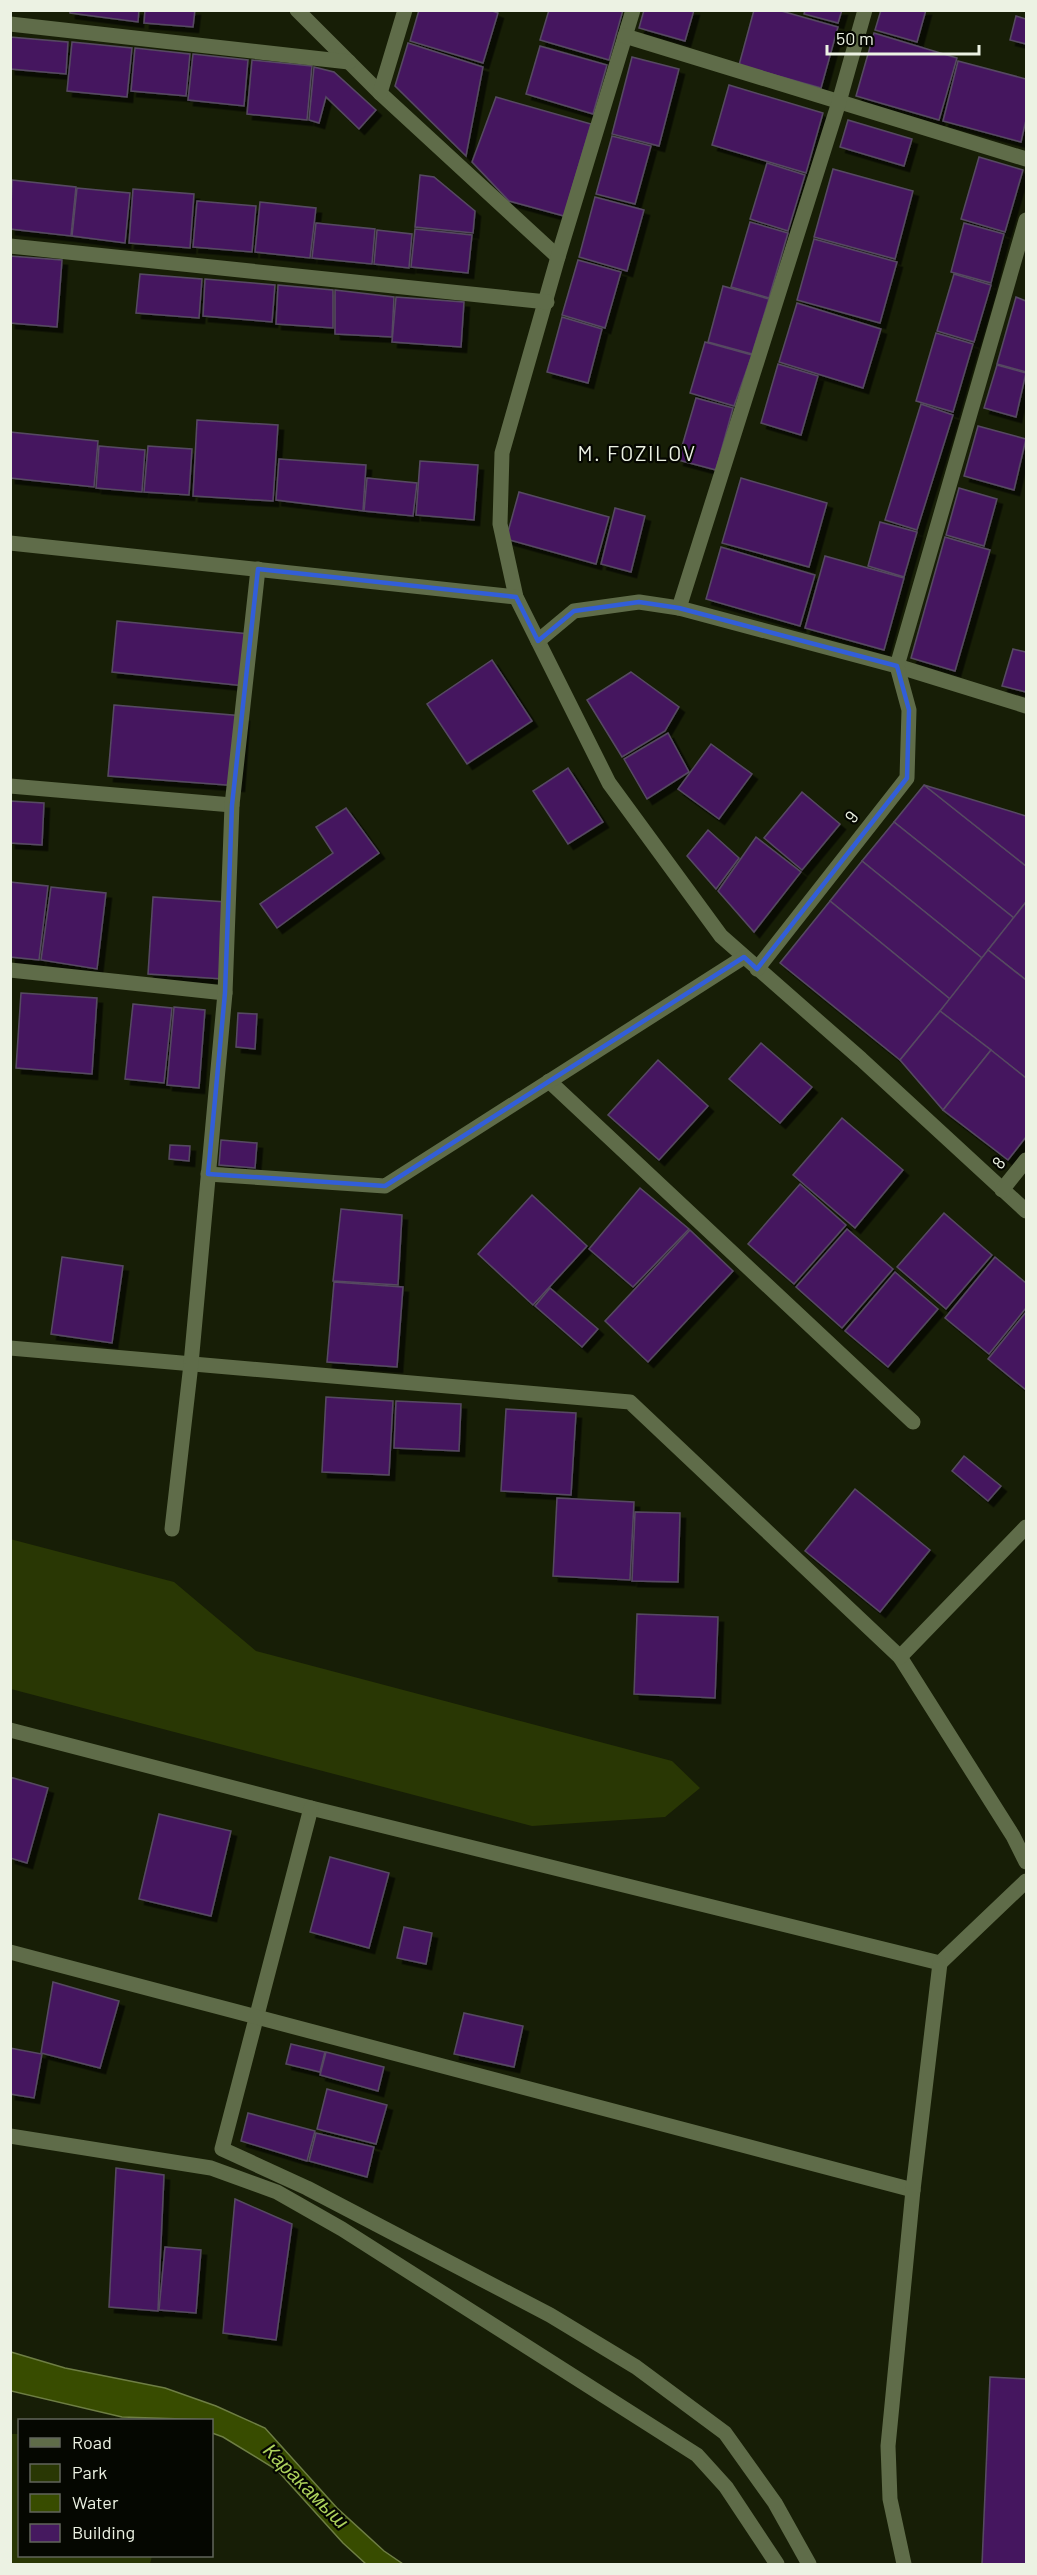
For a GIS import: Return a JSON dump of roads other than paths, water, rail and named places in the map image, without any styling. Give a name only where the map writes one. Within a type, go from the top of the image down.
[{"type":"street","points":[[297,10],[380,93],[558,257]]},
{"type":"street","points":[[380,93],[405,10]]},
{"type":"street","points":[[633,10],[558,257],[502,453],[500,524],[516,597],[609,783],[721,936],[861,1059],[1026,1210]]},
{"type":"street","points":[[679,609],[839,102],[865,10]]},
{"type":"street","points":[[10,24],[349,62]]},
{"type":"street","points":[[625,36],[1026,159]]},
{"type":"street","points":[[897,666],[1026,220]]},
{"type":"street","points":[[10,246],[547,302]]},
{"type":"street","points":[[10,543],[516,597]]},
{"type":"street","points":[[172,1529],[191,1364],[225,993],[232,805],[258,569]]},
{"type":"street","points":[[538,641],[574,611],[639,602],[679,609],[897,666],[1026,706]]},
{"type":"street","name":"9","points":[[757,969],[907,778],[909,710],[897,666]]},
{"type":"street","points":[[10,786],[232,805]]},
{"type":"street","points":[[208,1174],[385,1186],[744,957]]},
{"type":"street","points":[[10,970],[225,993]]},
{"type":"street","points":[[549,1081],[913,1422]]},
{"type":"street","name":"8","points":[[1002,1190],[1026,1160]]},
{"type":"street","points":[[10,1348],[630,1402],[900,1657],[1013,1836],[1026,1862]]},
{"type":"street","points":[[900,1657],[1026,1527]]},
{"type":"street","points":[[10,1730],[311,1808],[940,1963]]},
{"type":"street","points":[[311,1808],[222,2149],[308,2188],[550,2315],[636,2367],[725,2433],[775,2503],[809,2565]]},
{"type":"street","points":[[904,2565],[890,2499],[888,2446],[913,2190],[940,1963],[1026,1881]]},
{"type":"street","points":[[10,1952],[913,2190]]},
{"type":"street","points":[[10,2136],[211,2168],[277,2192],[342,2229],[697,2455],[726,2487],[777,2565]]},
{"type":"water","name":"Каракамыш","points":[[11,2352],[65,2368],[165,2388],[216,2406],[265,2428],[337,2508],[384,2551],[403,2564],[366,2564],[343,2543],[277,2470],[223,2437],[213,2433],[213,2419],[122,2417],[11,2391]]},
{"type":"district","name":"M. FOZILOV","points":[[637,454]]}]
